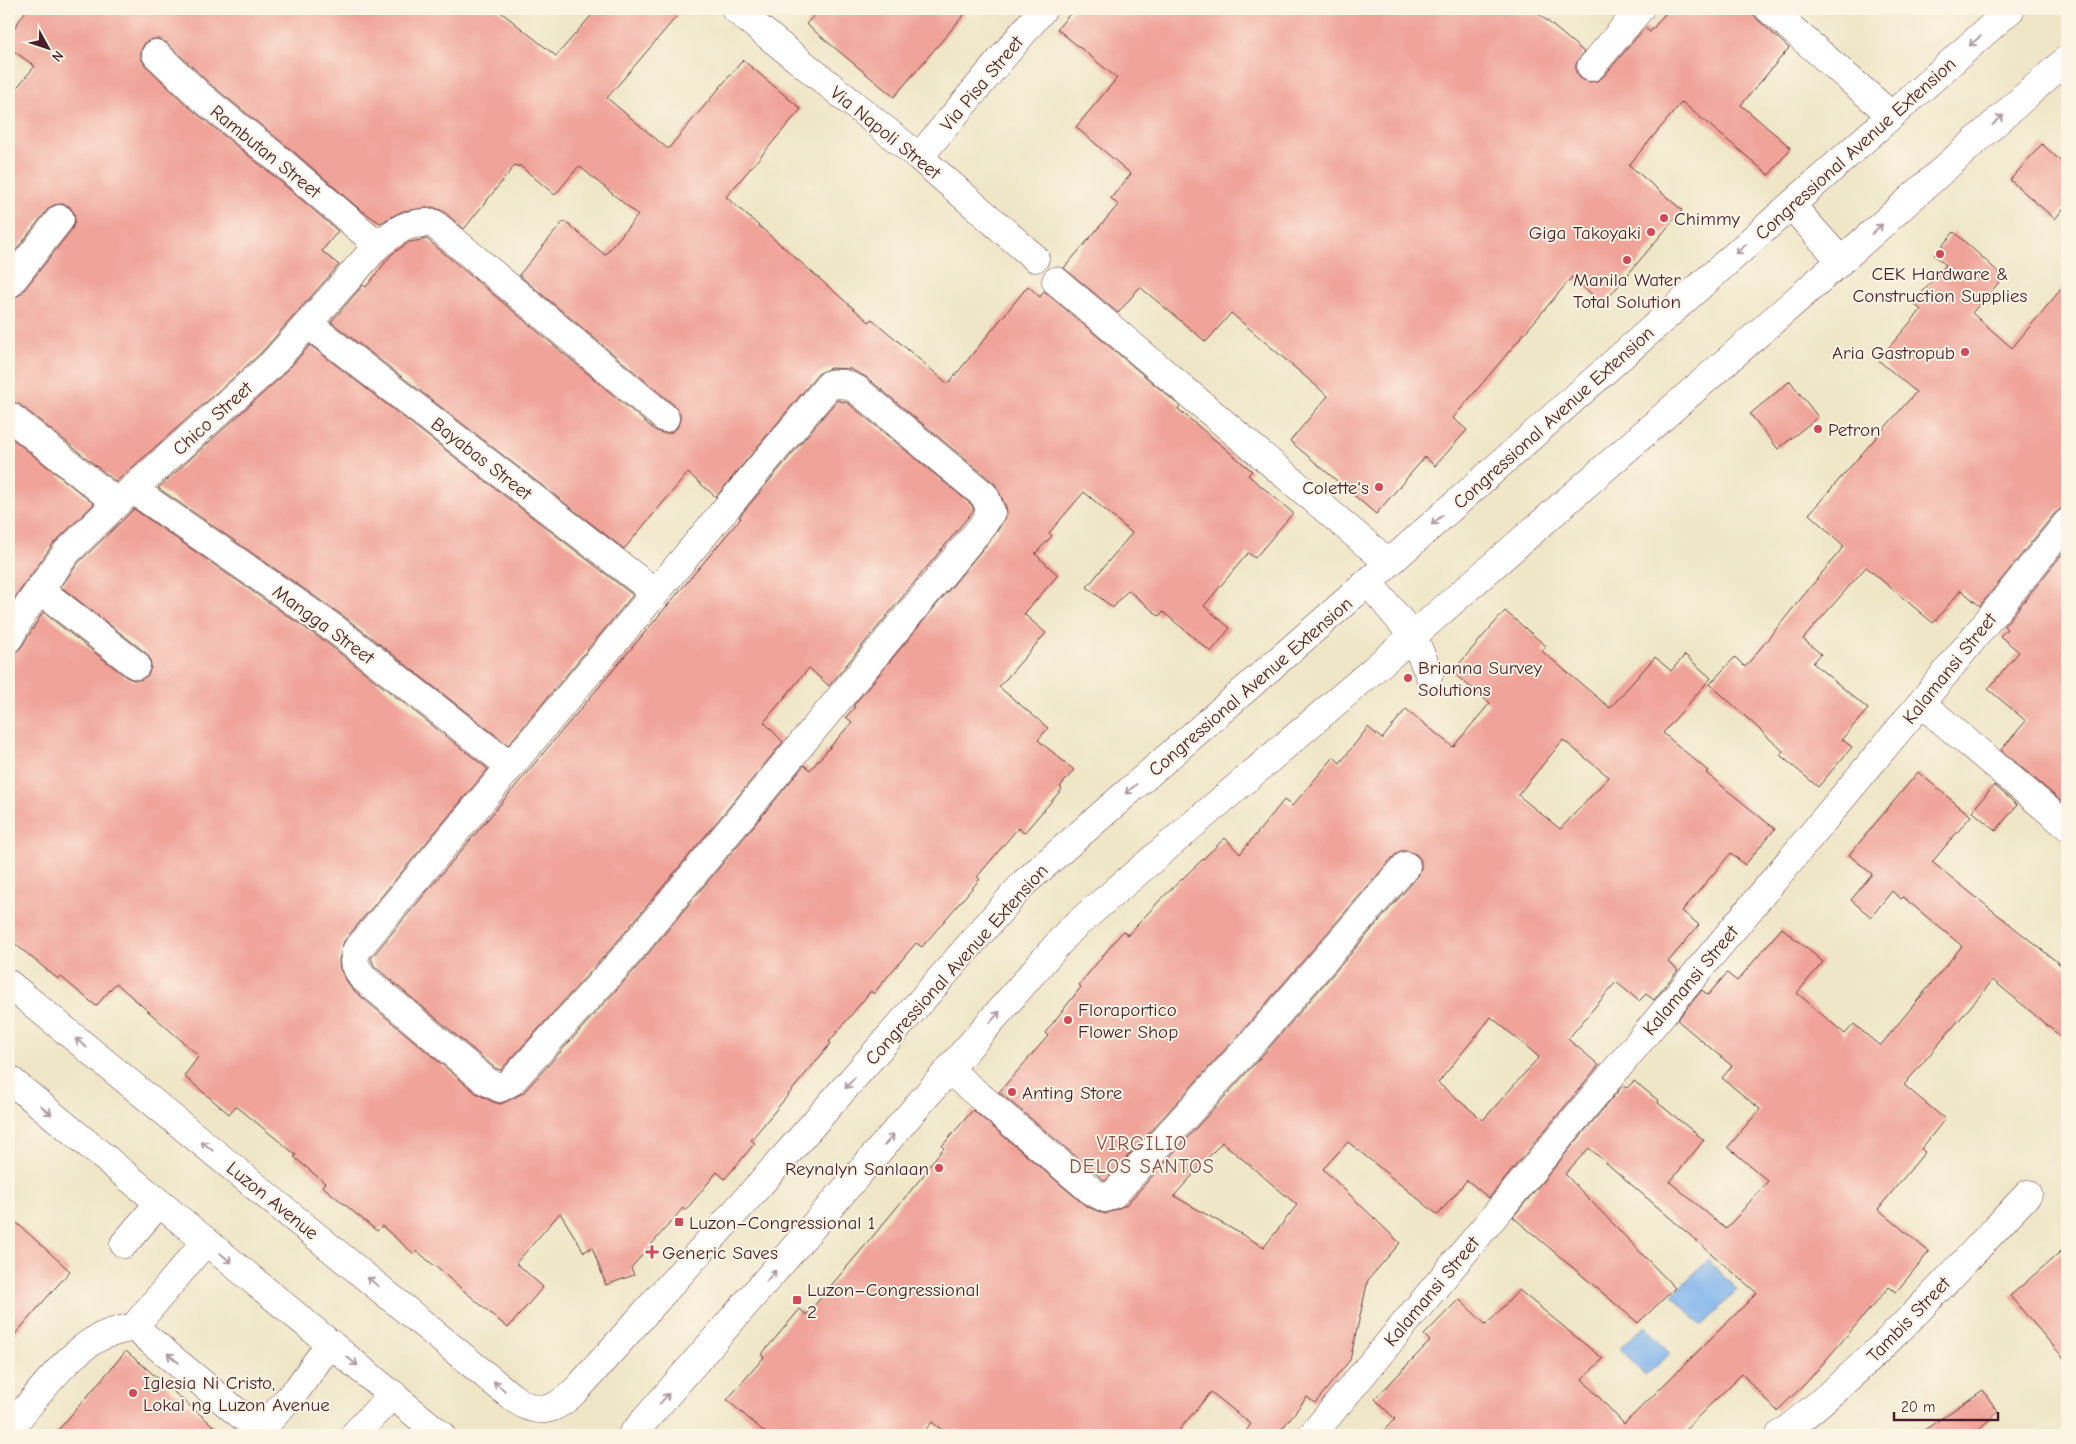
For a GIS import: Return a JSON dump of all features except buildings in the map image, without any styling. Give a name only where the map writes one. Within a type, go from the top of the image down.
[{"type":"street","name":"Via Napoli Street","points":[[735,9],[919,157],[1035,258]]},
{"type":"street","name":"Via Pisa Street","points":[[919,157],[1043,9]]},
{"type":"street","points":[[1591,68],[1640,9]]},
{"type":"street","points":[[1769,9],[1892,115]]},
{"type":"street","name":"Congressional Avenue Extension","points":[[540,1410],[550,1409],[560,1404],[579,1387],[794,1146],[1024,883],[1368,582],[2011,9]]},
{"type":"street","name":"Rambutan Street","points":[[156,54],[200,96],[284,164],[378,245]]},
{"type":"street","points":[[632,1435],[1070,930],[1413,636],[1841,261],[2067,58]]},
{"type":"street","points":[[1791,205],[1841,261]]},
{"type":"street","points":[[9,284],[60,219]]},
{"type":"street","name":"Chico Street","points":[[9,638],[39,589],[66,553],[125,496],[271,365],[378,245],[399,229],[417,222],[433,223],[665,418]]},
{"type":"street","points":[[1056,281],[1389,563]]},
{"type":"street","name":"Bayabas Street","points":[[308,324],[656,593]]},
{"type":"street","points":[[830,384],[844,384],[856,389],[985,496],[991,512],[971,541],[624,958],[511,1082],[500,1088],[486,1080],[361,976],[354,962],[356,951],[656,593],[830,384]]},
{"type":"street","name":"Mangga Street","points":[[9,416],[125,496],[336,630],[510,766]]},
{"type":"street","name":"Kalamansi Street","points":[[1312,1435],[1921,703],[2067,523]]},
{"type":"street","points":[[1368,582],[1413,636],[1429,674]]},
{"type":"street","points":[[39,589],[136,665]]},
{"type":"street","points":[[1921,703],[2067,826]]},
{"type":"street","points":[[949,1070],[1093,1192],[1104,1198],[1114,1194],[1255,1040],[1406,866]]},
{"type":"street","name":"Luzon Avenue","points":[[9,984],[512,1397],[521,1403],[540,1410]]},
{"type":"street","points":[[9,1079],[441,1435]]},
{"type":"street","name":"Tambis Street","points":[[1780,1435],[1850,1378],[1898,1332],[2028,1194]]},
{"type":"street","points":[[124,1244],[159,1203]]},
{"type":"street","points":[[9,1429],[68,1361],[80,1351],[106,1335],[134,1327],[206,1241]]},
{"type":"street","points":[[134,1327],[260,1433],[298,1388],[330,1343]]},
{"type":"street","points":[[354,1435],[393,1394]]},
{"type":"water","points":[[1708,1260],[1737,1290],[1702,1326],[1672,1295]]},
{"type":"water","points":[[1645,1326],[1670,1354],[1645,1376],[1620,1348]]},
{"type":"place","name":"Chimmy","points":[[1664,218]]},
{"type":"place","name":"Giga Takoyaki","points":[[1651,232]]},
{"type":"place","name":"CEK Hardware & Construction Supplies","points":[[1940,254]]},
{"type":"place","name":"Manila Water Total Solution","points":[[1627,260]]},
{"type":"place","name":"Aria Gastropub","points":[[1965,352]]},
{"type":"place","name":"Petron","points":[[1818,429]]},
{"type":"place","name":"Colette's","points":[[1379,487]]},
{"type":"place","name":"Brianna Survey Solutions","points":[[1408,678]]},
{"type":"place","name":"Floraportico Flower Shop","points":[[1068,1020]]},
{"type":"place","name":"Anting Store","points":[[1012,1092]]},
{"type":"place","name":"Reynalyn Sanlaan","points":[[939,1168]]},
{"type":"place","name":"Luzon–Congressional 1","points":[[679,1222]]},
{"type":"place","name":"Generic Saves","points":[[652,1252]]},
{"type":"place","name":"Luzon–Congressional 2","points":[[797,1300]]},
{"type":"place","name":"Iglesia Ni Cristo, Lokal ng Luzon Avenue","points":[[133,1393]]},
{"type":"district","name":"VIRGILIO DELOS SANTOS","points":[[1142,1154]]}]
